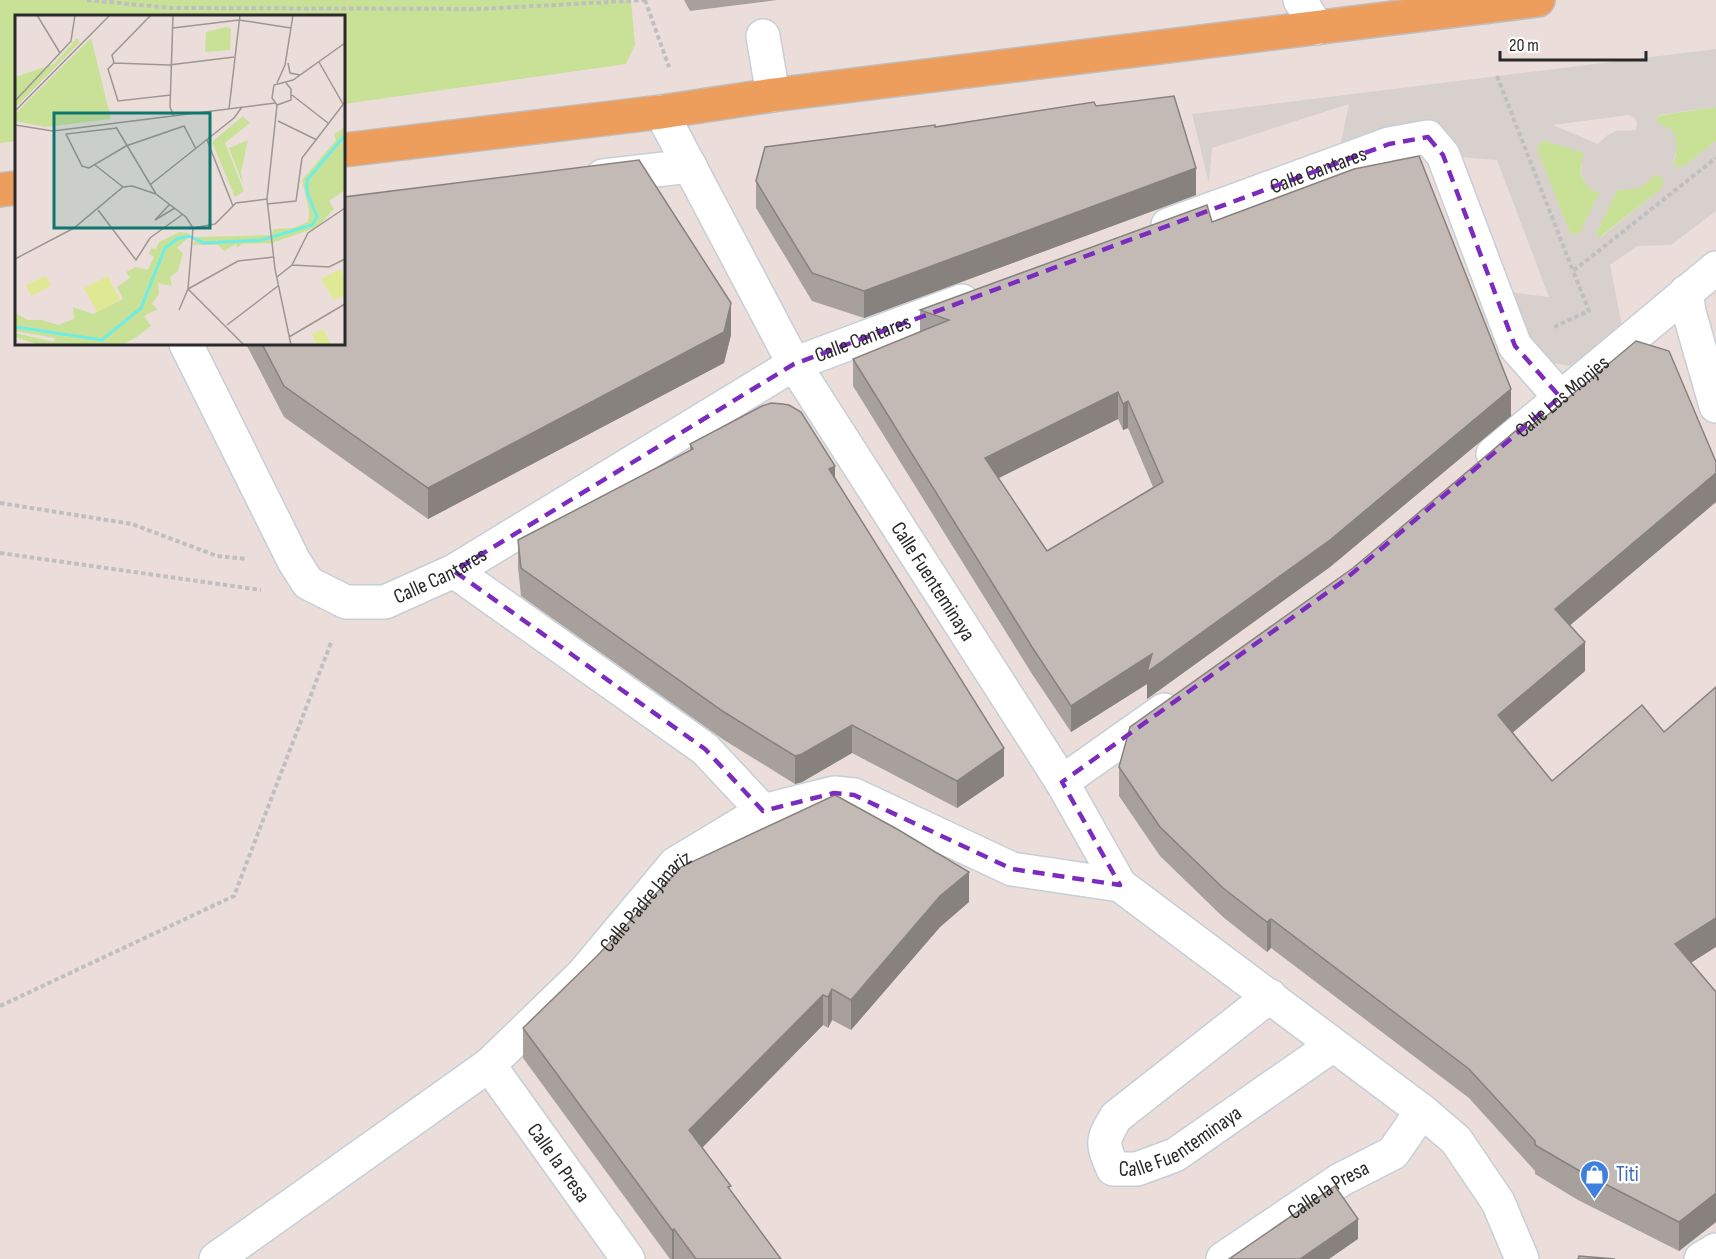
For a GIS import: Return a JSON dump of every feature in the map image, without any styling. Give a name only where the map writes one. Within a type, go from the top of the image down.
[{"type":"main road","points":[[345,150],[671,111],[772,95],[1538,0]]},
{"type":"main road","points":[[0,190],[15,188]]},
{"type":"street","points":[[1300,0],[1317,28]]},
{"type":"street","points":[[764,36],[772,95]]},
{"type":"street","name":"Calle Fuenteminaya","points":[[671,111],[690,166],[794,364],[1062,782],[1120,885],[1422,1111],[1456,1140],[1498,1202],[1522,1259]]},
{"type":"street","name":"Calle Cantares","points":[[1142,235],[1389,144],[1428,137],[1443,155],[1515,346],[1560,397]]},
{"type":"street","points":[[575,179],[690,166]]},
{"type":"street","name":"Calle Los Monjes","points":[[1469,474],[1716,267]]},
{"type":"street","points":[[1686,292],[1689,312],[1716,406]]},
{"type":"street","name":"Calle Cantares","points":[[186,345],[298,568],[308,583],[346,602],[386,602],[454,571],[794,364],[984,293]]},
{"type":"street","points":[[454,571],[705,749],[763,811]]},
{"type":"street","points":[[1062,782],[1189,691]]},
{"type":"street","name":"Calle Padre Janariz","points":[[216,1259],[489,1065],[583,974],[675,864],[763,811],[834,793],[854,795],[1012,869],[1120,885]]},
{"type":"street","name":"Calle Fuenteminaya","points":[[1270,996],[1116,1118],[1105,1136],[1105,1150],[1113,1169],[1137,1169],[1175,1155],[1333,1045]]},
{"type":"street","name":"Calle la Presa","points":[[489,1065],[628,1259]]},
{"type":"street","name":"Calle la Presa","points":[[1223,1259],[1340,1180],[1393,1153],[1422,1111]]},
{"type":"street","points":[[1701,1259],[1716,1250]]},
{"type":"path","points":[[87,0],[172,8],[481,9],[645,0],[666,57],[671,111]]},
{"type":"path","points":[[1497,76],[1589,311],[1548,329]]},
{"type":"path","points":[[1573,271],[1716,158]]},
{"type":"path","points":[[0,503],[132,524],[217,556],[251,560]]},
{"type":"path","points":[[0,553],[265,590]]},
{"type":"path","points":[[0,1006],[234,896],[346,602]]},
{"type":"highlighted area","points":[[1428,137],[1443,155],[1515,346],[1560,397],[1342,582],[1062,782],[1120,885],[1012,869],[854,795],[834,793],[763,811],[705,749],[454,571],[794,364],[1389,144]]},
{"type":"green space","points":[[0,0],[631,0],[635,45],[626,64],[345,104],[345,15],[15,15],[15,141],[0,143]]},
{"type":"green space","points":[[1716,107],[1716,141],[1683,167],[1673,166],[1676,154],[1657,122],[1656,116]]},
{"type":"green space","points":[[1543,140],[1586,153],[1581,167],[1582,177],[1600,192],[1579,235],[1570,233],[1536,149]]},
{"type":"green space","points":[[1654,174],[1663,178],[1661,189],[1597,237],[1596,234],[1617,190],[1648,182]]},
{"type":"shaded area","points":[[1716,49],[1716,107],[1656,117],[1657,122],[1674,132],[1677,144],[1673,166],[1683,167],[1716,141],[1716,211],[1671,245],[1637,246],[1610,265],[1622,326],[1574,367],[1554,363],[1541,357],[1532,349],[1509,292],[1549,297],[1497,160],[1458,157],[1393,128],[1341,142],[1349,104],[1212,148],[1209,183],[1192,114]],"holes":[[[1629,115],[1637,122],[1636,130],[1616,131],[1606,136],[1598,144],[1553,125]],[[1543,140],[1585,153],[1582,158],[1581,173],[1584,181],[1591,190],[1600,192],[1579,235],[1570,233],[1537,149]],[[1654,174],[1663,178],[1661,189],[1601,237],[1597,237],[1596,234],[1617,190],[1634,189],[1648,182]]]},
{"type":"building","points":[[1174,96],[1196,168],[864,291],[812,273],[756,181],[765,147],[935,125],[935,127],[1094,102],[1096,106]]},
{"type":"building","points":[[1419,156],[1511,389],[1330,540],[1147,672],[1152,654],[1071,706],[853,359],[949,320],[920,310],[1207,205],[1212,222],[1354,169]],"holes":[[[1118,392],[1123,404],[1128,401],[1163,482],[1047,551],[985,458]]]},
{"type":"building","points":[[639,160],[731,303],[724,332],[428,488],[284,386],[263,345],[345,345],[345,197]]},
{"type":"building","points":[[1636,341],[1669,351],[1716,462],[1716,473],[1555,609],[1585,642],[1498,715],[1552,781],[1642,705],[1664,732],[1716,687],[1716,918],[1675,944],[1716,992],[1716,1193],[1679,1222],[1535,1145],[1535,1141],[1469,1069],[1271,919],[1267,922],[1223,888],[1160,827],[1119,767],[1130,727],[1353,568],[1525,423],[1528,429],[1543,416],[1544,418]]},
{"type":"building","points":[[771,403],[789,405],[801,412],[835,466],[829,469],[1004,748],[957,781],[852,725],[795,756],[724,712],[521,568],[518,540],[693,449],[690,444]]},
{"type":"building","points":[[835,795],[969,872],[940,896],[851,1000],[832,989],[828,997],[823,995],[689,1130],[781,1259],[696,1259],[674,1229],[672,1230],[523,1028],[596,957],[681,867]]},
{"type":"building","points":[[1335,1186],[1358,1219],[1300,1259],[1229,1259]]},
{"type":"building","points":[[1579,1256],[1615,1259],[1578,1259]]},
{"type":"place","name":"Titi","points":[[1595,1200]]}]
